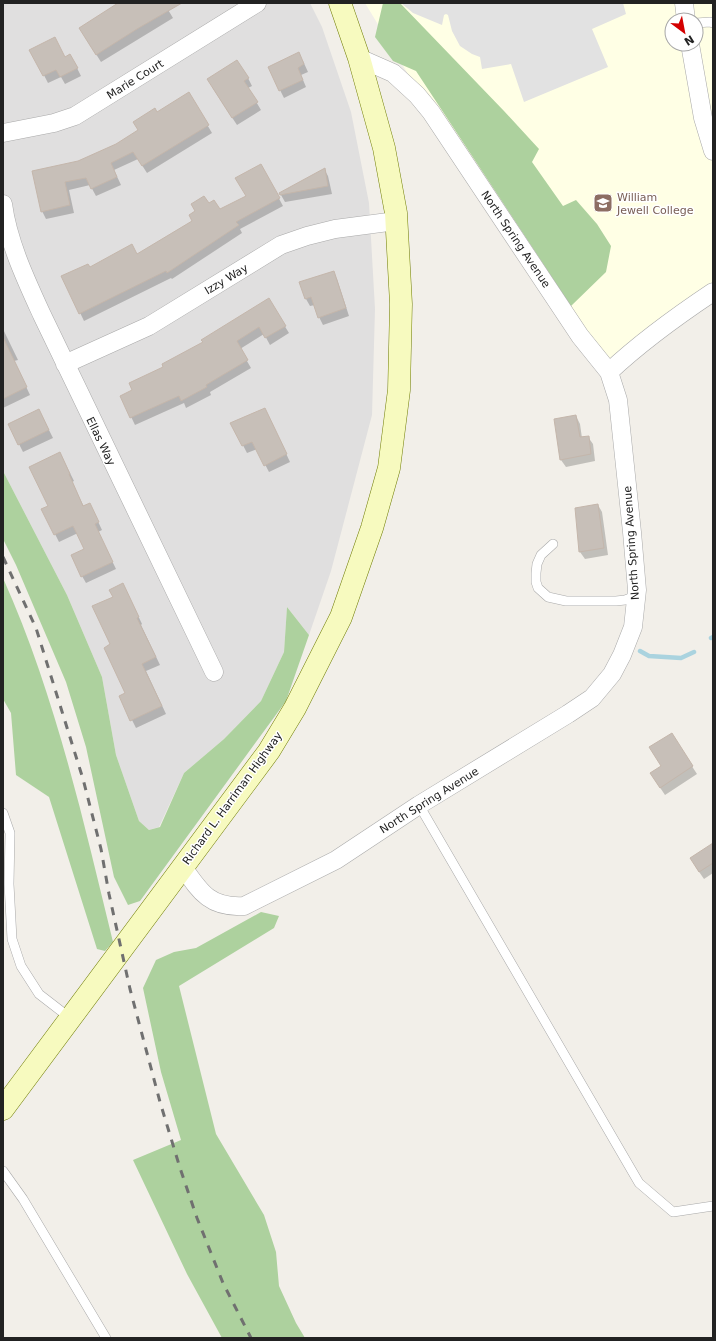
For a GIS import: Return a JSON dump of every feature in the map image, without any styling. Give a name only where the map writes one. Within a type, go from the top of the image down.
[{"type":"main road","name":"Richard L. Harriman Highway","points":[[3,1109],[270,751],[295,708],[341,617],[372,528],[389,468],[399,390],[401,304],[396,221],[384,148],[359,58],[340,3]]},
{"type":"street","name":"Marie Court","points":[[3,133],[54,123],[75,116],[257,3]]},
{"type":"street","points":[[691,52],[703,118],[713,151]]},
{"type":"street","name":"North Spring Avenue","points":[[183,867],[197,888],[212,901],[230,907],[244,906],[336,860],[419,805],[592,698],[612,674],[622,655],[633,627],[636,596],[632,532],[618,400],[609,372],[580,336],[431,112],[417,95],[393,73],[359,58]]},
{"type":"street","name":"Ellas Way","points":[[3,204],[13,246],[64,364],[214,672]]},
{"type":"street","name":"Izzy Way","points":[[64,364],[149,326],[282,245],[306,236],[335,229],[396,221]]},
{"type":"street","points":[[609,372],[665,325],[713,292]]},
{"type":"lane","points":[[553,544],[541,555],[537,564],[536,573],[538,588],[548,597],[566,601],[616,601],[625,600],[636,596]]},
{"type":"lane","points":[[419,805],[640,1183],[673,1212],[713,1206]]},
{"type":"lane","points":[[3,813],[10,833],[12,940],[20,966],[38,994],[70,1018]]},
{"type":"lane","points":[[3,1171],[23,1199],[106,1338]]},
{"type":"shaded area","points":[[3,3],[310,3],[322,27],[351,112],[369,203],[375,309],[372,415],[331,571],[309,635],[287,607],[284,652],[261,701],[224,739],[184,773],[159,827],[149,830],[139,821],[116,755],[102,677],[67,595],[3,471]]},
{"type":"shaded area","name":"William Jewell College","points":[[365,3],[713,3],[713,302],[708,295],[611,382],[431,112]]},
{"type":"shaded area","points":[[401,3],[623,3],[626,14],[592,29],[608,67],[524,102],[511,64],[482,69],[480,57],[472,54],[460,46],[452,31],[448,15],[444,15],[442,25],[413,13]]},
{"type":"green space","points":[[383,3],[400,3],[504,111],[539,149],[532,162],[563,206],[576,200],[597,224],[611,246],[606,272],[571,306],[416,71],[393,61],[375,37]]},
{"type":"green space","points":[[3,471],[67,595],[102,677],[116,755],[139,821],[149,830],[160,827],[184,773],[224,739],[261,701],[284,652],[287,607],[309,635],[286,701],[140,901],[128,905],[114,877],[86,747],[66,682],[16,565],[3,539]]},
{"type":"green space","points":[[3,578],[38,667],[53,712],[79,803],[113,942],[105,951],[97,949],[49,797],[16,775],[11,713],[3,699]]},
{"type":"green space","points":[[261,912],[279,916],[274,928],[179,986],[216,1134],[264,1215],[276,1252],[279,1286],[296,1323],[305,1338],[222,1338],[187,1274],[133,1160],[181,1140],[161,1072],[143,988],[156,960],[174,952],[196,948]]},
{"type":"building","points":[[118,3],[182,3],[96,55],[79,28]]},
{"type":"building","points":[[55,37],[65,57],[70,54],[78,68],[60,77],[56,70],[43,76],[29,50]]},
{"type":"building","points":[[299,52],[304,64],[298,68],[303,80],[279,91],[268,67]]},
{"type":"building","points":[[237,60],[249,78],[244,81],[258,102],[232,118],[207,79]]},
{"type":"building","points":[[189,92],[209,125],[142,166],[133,152],[111,163],[117,177],[91,189],[86,178],[65,182],[70,205],[41,212],[32,171],[78,161],[116,144],[138,130],[133,122],[155,108],[157,112]]},
{"type":"building","points":[[261,164],[280,198],[236,222],[239,225],[167,273],[166,271],[79,314],[61,276],[88,264],[90,267],[132,244],[137,254],[192,221],[189,215],[195,211],[191,204],[204,196],[209,203],[214,200],[220,209],[246,196],[235,178]]},
{"type":"building","points":[[325,168],[328,186],[280,195],[279,193]]},
{"type":"building","points":[[334,271],[346,308],[318,318],[311,297],[305,299],[299,282]]},
{"type":"building","points":[[269,298],[286,326],[265,338],[259,327],[237,341],[248,360],[206,385],[207,387],[181,401],[179,396],[130,418],[120,396],[132,390],[129,383],[163,367],[162,364],[203,342],[201,340]]},
{"type":"building","points":[[3,337],[27,387],[3,399]]},
{"type":"building","points":[[265,408],[287,454],[264,466],[252,442],[242,446],[230,423]]},
{"type":"building","points":[[39,409],[49,430],[18,445],[8,424]]},
{"type":"building","points":[[576,415],[580,437],[589,436],[591,454],[560,460],[554,419]]},
{"type":"building","points":[[60,452],[83,506],[90,503],[99,522],[95,524],[113,562],[81,577],[71,555],[84,549],[73,526],[54,535],[41,509],[48,506],[29,467]]},
{"type":"building","points":[[598,504],[604,548],[579,552],[575,508]]},
{"type":"building","points":[[123,583],[139,617],[137,618],[156,657],[142,664],[162,706],[130,721],[119,696],[125,693],[104,648],[110,644],[92,606],[113,597],[109,590]]},
{"type":"building","points":[[672,733],[693,766],[660,788],[650,773],[661,766],[649,747]]},
{"type":"building","points":[[713,843],[713,863],[699,872],[690,858]]},
{"type":"waterway","points":[[640,651],[649,656],[681,658],[694,652]]},
{"type":"railway","points":[[3,557],[36,628],[83,779],[101,849],[109,894],[130,989],[160,1102],[180,1168],[197,1218],[223,1283],[251,1338]]},
{"type":"place","name":"William Jewell College","points":[[603,203]]}]
